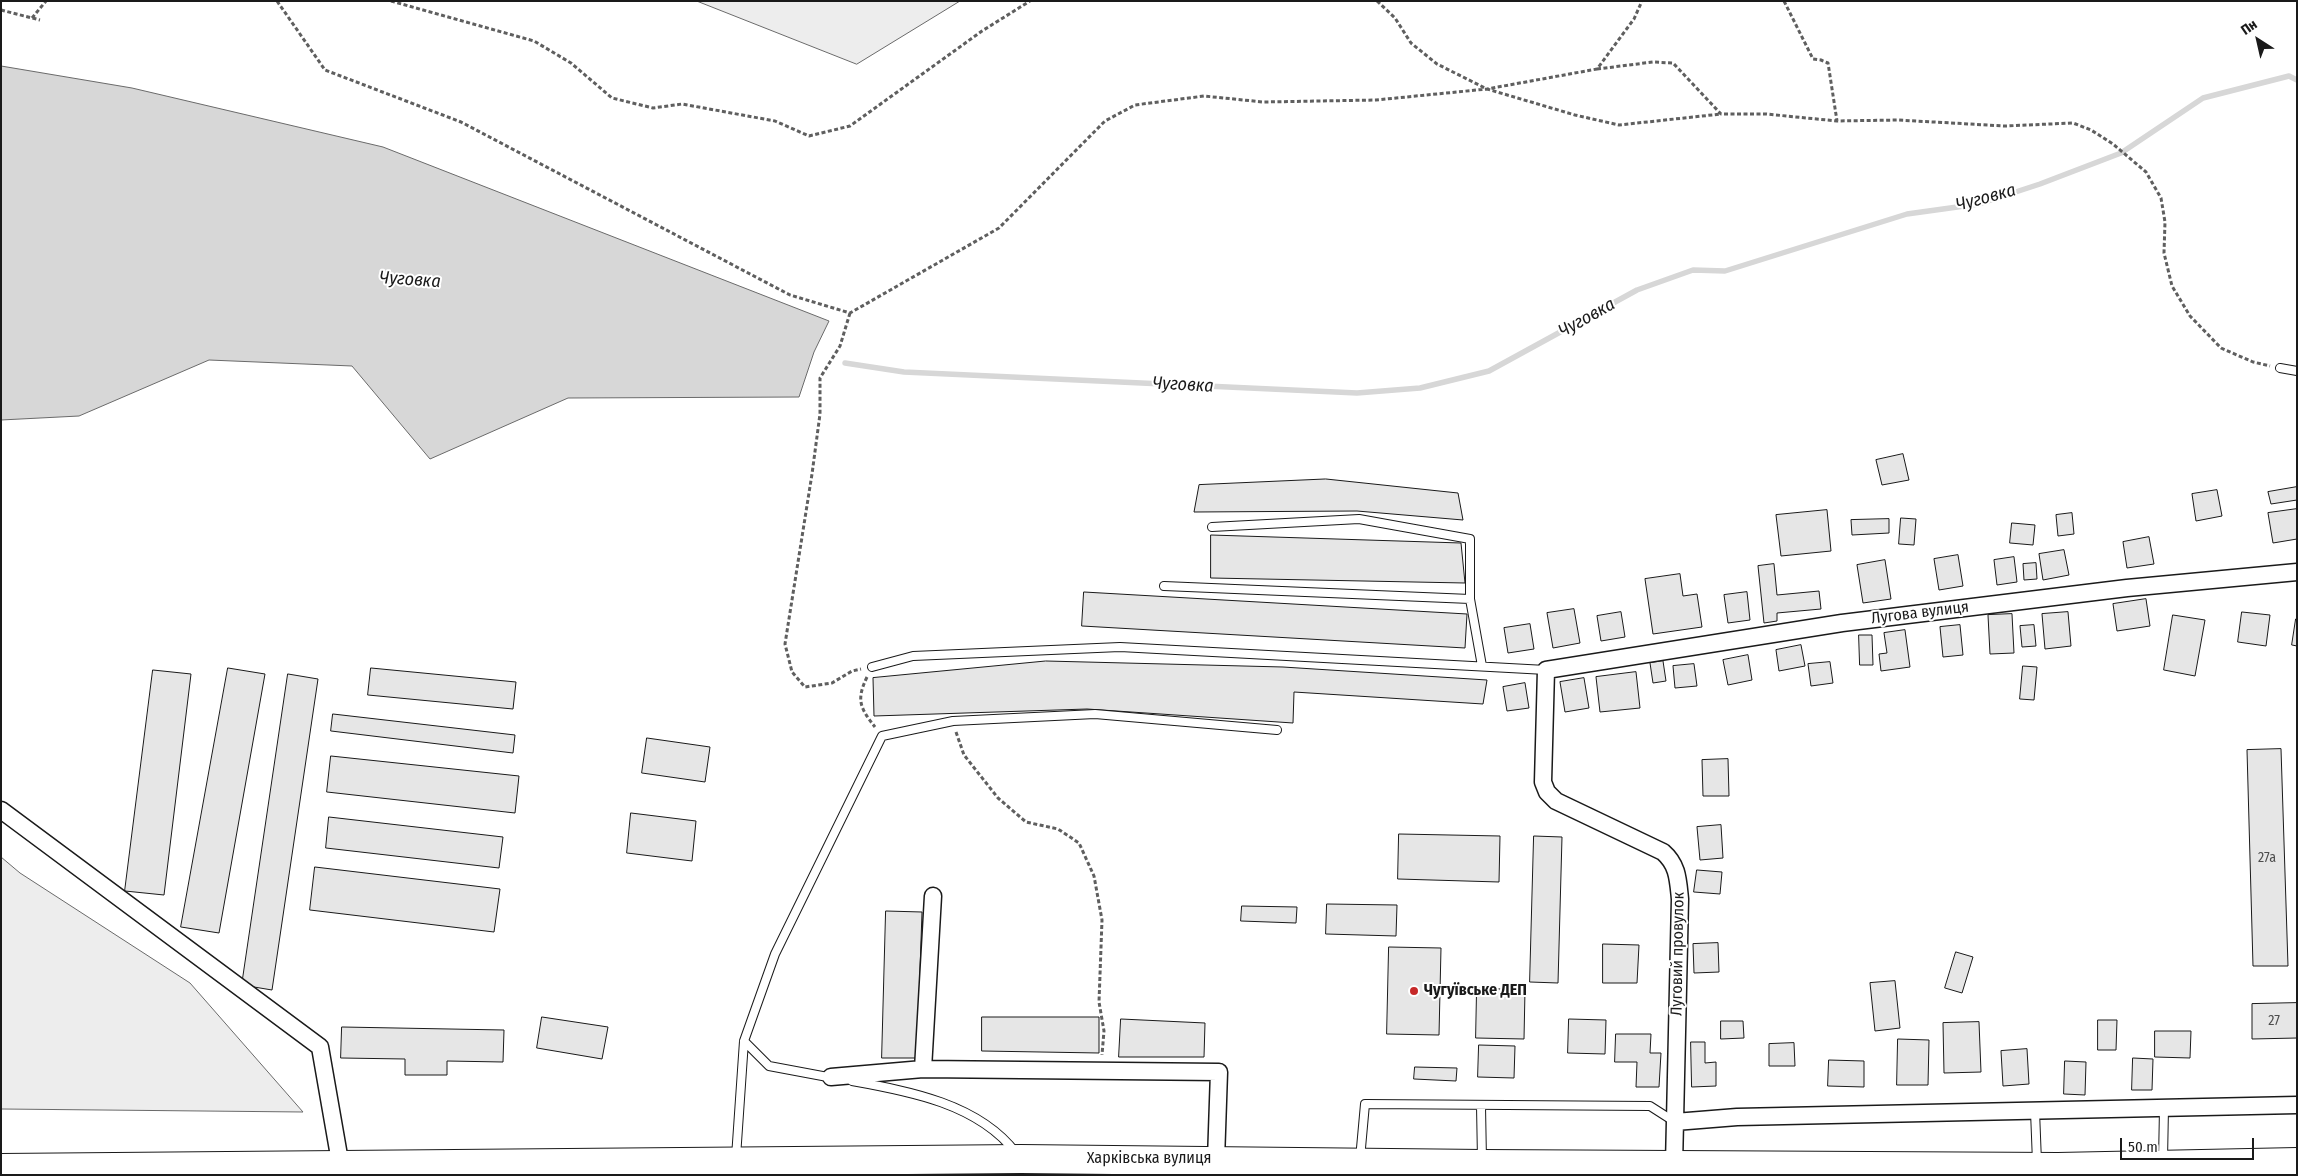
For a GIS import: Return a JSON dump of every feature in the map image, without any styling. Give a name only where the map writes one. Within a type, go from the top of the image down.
[{"type":"highway","name":"Харківська вулиця","points":[[1,1168],[342,1170],[735,1161],[1020,1159],[1360,1162],[1482,1169],[1674,1165],[2051,1169],[2162,1164],[2297,1162]]},
{"type":"street","name":"Лугова вулиця","points":[[1546,670],[1842,623],[2127,588],[2297,572]]},
{"type":"street","name":"Луговий провулок","points":[[1546,670],[1544,782],[1547,792],[1556,801],[1663,852],[1672,860],[1678,873],[1680,899],[1674,1165]]},
{"type":"street","points":[[1,810],[320,1047],[342,1170]]},
{"type":"street","points":[[923,1069],[933,896]]},
{"type":"street","points":[[831,1077],[923,1069],[1218,1072],[1216,1160]]},
{"type":"street","points":[[1675,1122],[1737,1117],[2297,1105]]},
{"type":"lane","points":[[2280,368],[2297,371]]},
{"type":"lane","points":[[1212,527],[1359,520],[1470,539],[1470,599],[1482,666]]},
{"type":"lane","points":[[1164,586],[1470,599]]},
{"type":"lane","points":[[872,667],[913,656],[1120,647],[1546,670]]},
{"type":"lane","points":[[735,1161],[744,1041],[775,954],[882,736],[953,721],[1095,714],[1277,730]]},
{"type":"lane","points":[[744,1041],[769,1066],[885,1086],[962,1109],[1006,1139],[1020,1159]]},
{"type":"lane","points":[[1360,1162],[1365,1104],[1650,1106],[1675,1122]]},
{"type":"lane","points":[[1481,1106],[1482,1169]]},
{"type":"lane","points":[[2162,1164],[2164,1108]]},
{"type":"lane","points":[[2035,1111],[2051,1169]]},
{"type":"path","points":[[32,18],[46,1]]},
{"type":"path","points":[[276,1],[325,70],[461,122],[790,296],[850,313]]},
{"type":"path","points":[[391,1],[534,41],[571,63],[612,98],[653,108],[682,104],[775,121],[809,136],[850,126],[982,32],[1030,1]]},
{"type":"path","points":[[1377,1],[1395,18],[1411,43],[1437,64],[1487,90],[1575,115],[1619,125],[1721,114],[1766,114],[1837,121],[1898,120],[2014,126],[2073,124],[2091,130],[2113,144],[2146,172],[2161,198],[2165,222],[2164,253],[2172,286],[2190,316],[2221,348],[2253,362],[2280,368]]},
{"type":"path","points":[[1597,69],[1634,19],[1642,1]]},
{"type":"path","points":[[1784,1],[1813,59],[1821,60],[1828,64],[1837,121]]},
{"type":"path","points":[[1,10],[40,20]]},
{"type":"path","points":[[872,667],[852,671],[832,683],[805,687],[792,672],[785,644],[814,466],[820,414],[820,378],[840,346],[850,313],[999,228],[1105,121],[1135,105],[1204,96],[1263,102],[1376,100],[1487,90],[1597,69],[1653,62],[1673,63],[1721,114]]},
{"type":"path","points":[[872,667],[861,690],[862,710],[882,736]]},
{"type":"path","points":[[953,721],[964,755],[998,798],[1026,822],[1058,829],[1079,843],[1094,876],[1102,920],[1099,1002],[1104,1031],[1101,1071]]},
{"type":"shaded area","points":[[697,1],[960,1],[857,64]]},
{"type":"shaded area","points":[[1,857],[20,873],[190,983],[303,1112],[1,1109]]},
{"type":"water","points":[[1,66],[132,88],[383,147],[829,321],[814,352],[799,397],[568,398],[430,459],[352,366],[209,360],[79,416],[1,420]]},
{"type":"building","points":[[1903,454],[1909,480],[1882,485],[1876,460]]},
{"type":"building","points":[[1326,479],[1458,493],[1463,520],[1357,511],[1194,512],[1199,485]]},
{"type":"building","points":[[2297,487],[2297,500],[2271,504],[2268,492]]},
{"type":"building","points":[[2217,490],[2222,516],[2196,521],[2192,494]]},
{"type":"building","points":[[2297,509],[2297,539],[2273,543],[2268,513]]},
{"type":"building","points":[[1827,510],[1831,551],[1781,556],[1776,515]]},
{"type":"building","points":[[2072,513],[2074,534],[2058,536],[2056,515]]},
{"type":"building","points":[[1901,518],[1916,519],[1914,545],[1899,544]]},
{"type":"building","points":[[1889,519],[1889,533],[1852,535],[1851,520]]},
{"type":"building","points":[[2012,523],[2035,525],[2033,545],[2010,543]]},
{"type":"building","points":[[1211,535],[1461,543],[1465,583],[1211,578]]},
{"type":"building","points":[[2149,537],[2154,564],[2127,568],[2123,542]]},
{"type":"building","points":[[2064,550],[2069,575],[2043,580],[2039,554]]},
{"type":"building","points":[[1958,555],[1963,586],[1939,590],[1934,559]]},
{"type":"building","points":[[2014,557],[2017,582],[1997,585],[1994,560]]},
{"type":"building","points":[[1885,560],[1891,599],[1863,603],[1857,565]]},
{"type":"building","points":[[2036,563],[2037,579],[2024,580],[2023,564]]},
{"type":"building","points":[[1774,564],[1777,595],[1819,591],[1821,609],[1777,613],[1777,621],[1764,623],[1758,566]]},
{"type":"building","points":[[1680,574],[1683,596],[1697,594],[1702,627],[1653,634],[1645,579]]},
{"type":"building","points":[[1084,592],[1467,614],[1465,648],[1082,626]]},
{"type":"building","points":[[1747,592],[1750,620],[1728,623],[1724,595]]},
{"type":"building","points":[[2146,599],[2150,626],[2117,631],[2113,604]]},
{"type":"building","points":[[1574,609],[1580,643],[1553,648],[1547,613]]},
{"type":"building","points":[[1621,612],[1625,637],[1601,641],[1597,616]]},
{"type":"building","points":[[2068,612],[2071,646],[2045,649],[2042,614]]},
{"type":"building","points":[[2242,612],[2270,615],[2266,646],[2238,642]]},
{"type":"building","points":[[2012,614],[2014,653],[1990,654],[1988,615]]},
{"type":"building","points":[[2173,615],[2205,620],[2195,676],[2164,670]]},
{"type":"building","points":[[2297,619],[2297,646],[2292,645]]},
{"type":"building","points":[[1530,624],[1534,649],[1508,653],[1504,628]]},
{"type":"building","points":[[1960,625],[1963,655],[1943,657],[1940,627]]},
{"type":"building","points":[[2034,625],[2036,646],[2022,647],[2020,626]]},
{"type":"building","points":[[1905,630],[1910,667],[1881,671],[1879,654],[1887,653],[1884,633]]},
{"type":"building","points":[[1859,635],[1872,635],[1873,665],[1860,665]]},
{"type":"building","points":[[1801,645],[1805,666],[1779,671],[1776,650]]},
{"type":"building","points":[[1748,655],[1752,680],[1728,685],[1723,660]]},
{"type":"building","points":[[1046,661],[1283,667],[1487,680],[1483,704],[1294,692],[1293,723],[1087,709],[874,716],[873,678]]},
{"type":"building","points":[[1663,661],[1666,681],[1653,683],[1650,663]]},
{"type":"building","points":[[1830,662],[1833,683],[1811,686],[1808,664]]},
{"type":"building","points":[[1694,664],[1697,686],[1675,688],[1673,666]]},
{"type":"building","points":[[2023,666],[2037,667],[2034,700],[2020,699]]},
{"type":"building","points":[[228,668],[265,674],[219,933],[181,927]]},
{"type":"building","points":[[371,668],[516,682],[513,709],[368,695]]},
{"type":"building","points":[[153,670],[191,674],[164,895],[125,891]]},
{"type":"building","points":[[1636,672],[1640,708],[1600,712],[1596,677]]},
{"type":"building","points":[[288,674],[318,679],[272,990],[242,985]]},
{"type":"building","points":[[1584,678],[1589,708],[1565,712],[1560,682]]},
{"type":"building","points":[[1525,683],[1529,708],[1507,711],[1503,687]]},
{"type":"building","points":[[333,714],[515,735],[513,753],[331,731]]},
{"type":"building","points":[[647,738],[710,747],[705,782],[642,773]]},
{"type":"building","points":[[2281,749],[2288,966],[2253,966],[2247,750]]},
{"type":"building","points":[[331,756],[519,776],[515,813],[327,792]]},
{"type":"building","points":[[1728,759],[1729,796],[1703,796],[1702,760]]},
{"type":"building","points":[[631,813],[696,821],[692,861],[627,853]]},
{"type":"building","points":[[329,817],[503,837],[499,868],[326,848]]},
{"type":"building","points":[[1721,825],[1723,858],[1700,860],[1697,827]]},
{"type":"building","points":[[1399,834],[1500,836],[1499,882],[1398,879]]},
{"type":"building","points":[[1534,836],[1562,837],[1558,983],[1530,982]]},
{"type":"building","points":[[315,867],[500,889],[494,932],[310,910]]},
{"type":"building","points":[[1697,870],[1722,872],[1720,894],[1694,892]]},
{"type":"building","points":[[1327,904],[1397,905],[1396,936],[1326,934]]},
{"type":"building","points":[[1242,906],[1297,907],[1296,923],[1241,921]]},
{"type":"building","points":[[886,911],[922,912],[917,1058],[882,1058]]},
{"type":"building","points":[[1718,943],[1719,972],[1694,973],[1693,944]]},
{"type":"building","points":[[1603,944],[1639,945],[1637,983],[1603,983]]},
{"type":"building","name":"Чугуївське ДЕП","points":[[1389,947],[1441,948],[1439,1035],[1387,1034]]},
{"type":"building","points":[[1956,952],[1973,957],[1962,993],[1945,988]]},
{"type":"building","points":[[1895,981],[1900,1028],[1875,1031],[1870,983]]},
{"type":"building","points":[[1477,988],[1525,990],[1524,1039],[1476,1038]]},
{"type":"building","points":[[2297,1003],[2297,1038],[2252,1039],[2252,1004]]},
{"type":"building","points":[[542,1017],[608,1027],[602,1059],[537,1048]]},
{"type":"building","points":[[982,1017],[1099,1017],[1099,1053],[982,1051]]},
{"type":"building","points":[[1121,1019],[1205,1023],[1204,1057],[1119,1057]]},
{"type":"building","points":[[1569,1019],[1606,1020],[1605,1054],[1568,1053]]},
{"type":"building","points":[[2098,1020],[2117,1020],[2116,1050],[2098,1050]]},
{"type":"building","points":[[1721,1021],[1743,1021],[1744,1038],[1721,1039]]},
{"type":"building","points":[[1979,1022],[1981,1072],[1944,1073],[1943,1023]]},
{"type":"building","points":[[342,1027],[504,1030],[503,1062],[447,1061],[447,1075],[405,1075],[405,1059],[341,1058]]},
{"type":"building","points":[[2155,1031],[2191,1031],[2190,1058],[2155,1057]]},
{"type":"building","points":[[1616,1034],[1651,1034],[1650,1053],[1661,1053],[1659,1087],[1636,1087],[1637,1062],[1615,1062]]},
{"type":"building","points":[[1898,1039],[1929,1040],[1928,1085],[1897,1085]]},
{"type":"building","points":[[1691,1042],[1705,1042],[1705,1063],[1716,1062],[1716,1086],[1692,1087]]},
{"type":"building","points":[[1794,1043],[1795,1066],[1769,1066],[1769,1044]]},
{"type":"building","points":[[1479,1045],[1515,1046],[1514,1078],[1478,1077]]},
{"type":"building","points":[[2027,1049],[2029,1084],[2003,1086],[2001,1051]]},
{"type":"building","points":[[2133,1058],[2153,1059],[2152,1090],[2132,1090]]},
{"type":"building","points":[[1829,1060],[1864,1061],[1864,1087],[1828,1086]]},
{"type":"building","points":[[2065,1061],[2086,1062],[2085,1095],[2064,1094]]},
{"type":"building","points":[[1415,1067],[1457,1068],[1456,1081],[1414,1079]]},
{"type":"waterway","name":"Чуговка","points":[[845,363],[904,372],[1357,393],[1420,388],[1489,371],[1637,290],[1693,270],[1725,271],[1907,214],[1979,204],[2040,184],[2121,153],[2203,98],[2289,76],[2297,80]]},
{"type":"place","name":"Чугуївське ДЕП","points":[[1414,991]]}]
